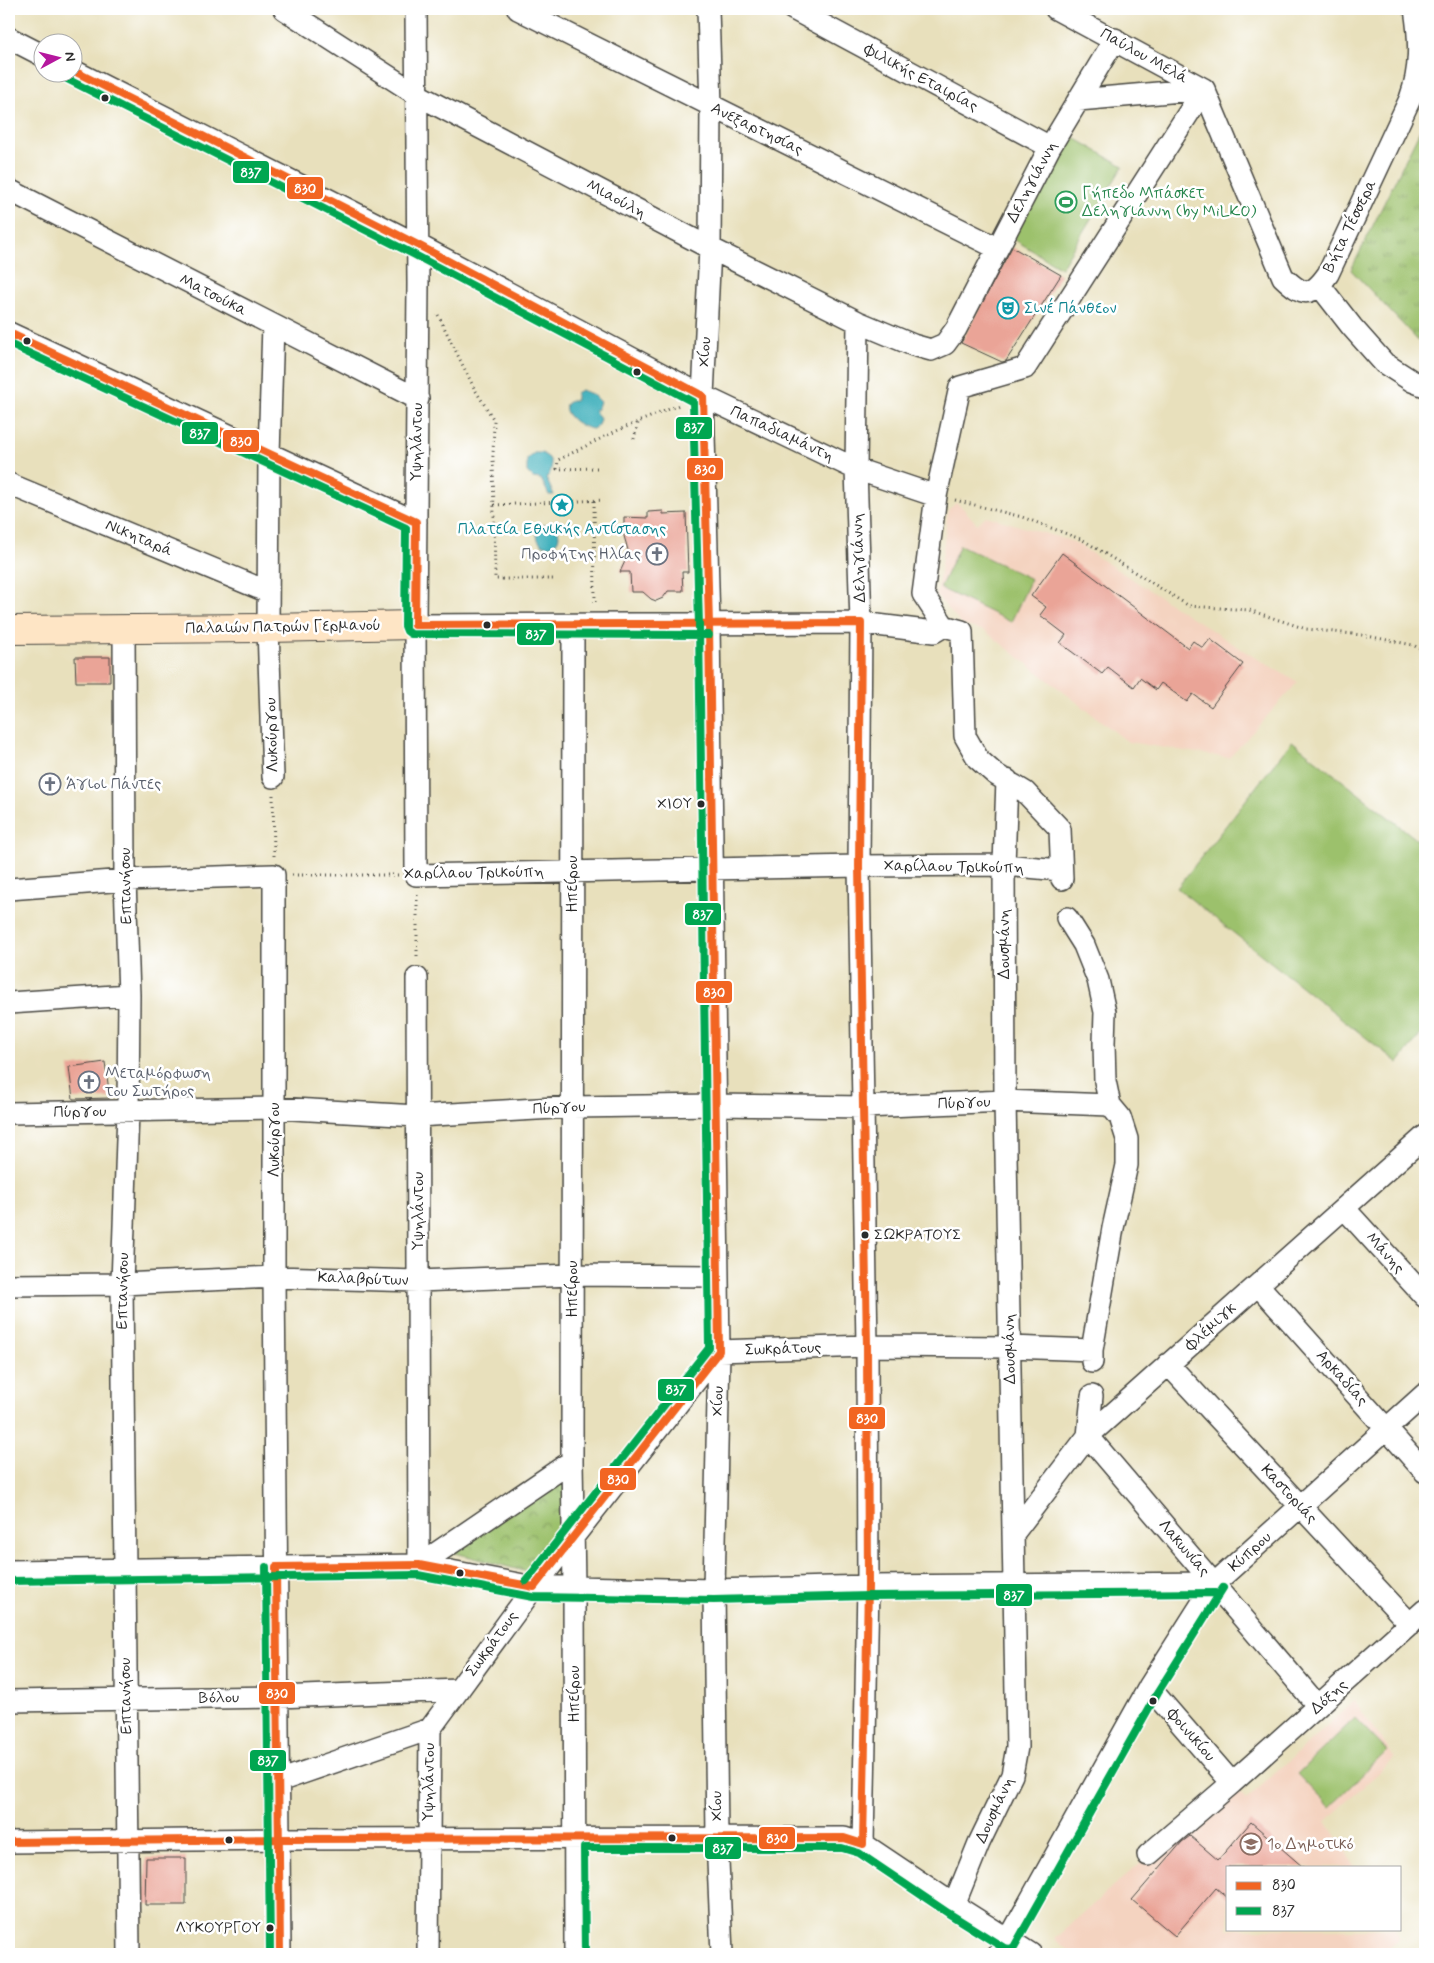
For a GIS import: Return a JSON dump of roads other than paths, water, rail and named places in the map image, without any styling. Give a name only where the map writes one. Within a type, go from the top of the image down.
[{"type":"street","name":"Μιαούλη","points":[[284,9],[416,94],[710,248],[858,322],[913,345],[931,350],[945,344],[956,329]]},
{"type":"street","name":"Υψηλάντου","points":[[416,9],[418,245],[416,874]]},
{"type":"street","name":"Ανεξαρτησίας","points":[[518,9],[997,248]]},
{"type":"street","name":"Χίου","points":[[708,9],[711,106],[710,248],[703,396],[709,625],[716,1105],[719,1351],[714,1590],[717,1838],[722,1954]]},
{"type":"street","name":"Φιλικής Εταιρίας","points":[[793,9],[1050,147]]},
{"type":"street","name":"Παύλου Μελά","points":[[1056,9],[1115,39],[1204,89]]},
{"type":"street","name":"Βήτα Τέσσερα","points":[[1204,89],[1283,277],[1297,291],[1309,292],[1320,286],[1328,274],[1415,86],[1419,63],[1419,33],[1416,9]]},
{"type":"street","points":[[9,38],[32,50]]},
{"type":"street","name":"Δεληγιάννη","points":[[956,329],[1050,147],[1115,39]]},
{"type":"street","name":"Παπαδιαμάντη","points":[[82,75],[418,245],[703,396],[856,469],[936,496]]},
{"type":"street","points":[[1078,100],[1204,89]]},
{"type":"street","points":[[1007,780],[995,774],[978,758],[965,736],[962,631],[944,626],[923,594],[936,496],[960,387],[1025,368],[1204,89]]},
{"type":"street","name":"Ματσούκα","points":[[9,190],[273,326],[418,398]]},
{"type":"street","points":[[1320,286],[1352,327],[1384,363],[1412,381],[1425,386]]},
{"type":"street","name":"Δεληγιάννη","points":[[858,322],[856,469],[861,623],[859,866],[867,1346],[868,1586],[863,1844]]},
{"type":"street","name":"Λυκούργου","points":[[273,326],[269,454],[268,592],[273,777]]},
{"type":"street","points":[[9,334],[416,522]]},
{"type":"street","name":"Νικηταρά","points":[[9,484],[268,592]]},
{"type":"street","name":"Παλαιών Πατρών Γερμανού","points":[[9,630],[416,625],[861,623],[934,632],[944,626]]},
{"type":"street","name":"Ηπείρου","points":[[573,625],[572,1460],[575,1954]]},
{"type":"street","name":"Επτανήσου","points":[[124,628],[125,880],[129,995],[128,1111],[122,1284],[129,1954]]},
{"type":"street","name":"Χαρίλαου Τρικούπη","points":[[416,874],[572,870],[1004,865],[1061,875],[1060,829],[1025,792],[1007,780]]},
{"type":"street","name":"Δουσμάνη","points":[[954,1906],[979,1843],[1012,1775],[1017,1747],[1005,1101],[1004,865],[1007,780]]},
{"type":"street","name":"Λυκούργου","points":[[125,880],[274,874],[274,1277],[280,1954]]},
{"type":"street","points":[[9,890],[125,880]]},
{"type":"street","points":[[1067,918],[1084,945],[1100,988],[1105,1012],[1105,1081],[1110,1105]]},
{"type":"street","name":"Υψηλάντου","points":[[417,978],[419,1565]]},
{"type":"street","points":[[9,1003],[129,995]]},
{"type":"street","name":"Πύργου","points":[[9,1113],[274,1108],[417,1116],[572,1107],[716,1105],[864,1107],[1005,1101],[1110,1105]]},
{"type":"street","name":"Σωκράτους","points":[[430,1729],[534,1587],[719,1351],[867,1346],[1010,1347],[1092,1356],[1113,1228],[1127,1165],[1127,1139],[1120,1117],[1110,1105]]},
{"type":"street","name":"Φλέμιγκ","points":[[1014,1534],[1088,1436],[1425,1136]]},
{"type":"street","name":"Μάνης","points":[[1344,1208],[1425,1297]]},
{"type":"street","name":"Καλαβρύτων","points":[[9,1285],[122,1284],[274,1277],[418,1281],[572,1275],[717,1276]]},
{"type":"street","name":"Αρκαδίας","points":[[1258,1284],[1425,1472]]},
{"type":"street","name":"Καστοριάς","points":[[1168,1364],[1301,1506],[1417,1617]]},
{"type":"street","name":"Κύπρου","points":[[1004,1947],[1149,1687],[1215,1583],[1425,1394]]},
{"type":"street","points":[[1088,1436],[1092,1396]]},
{"type":"street","name":"Λακωνίας","points":[[1088,1436],[1318,1706]]},
{"type":"street","points":[[419,1565],[572,1460]]},
{"type":"street","points":[[9,1571],[419,1565],[534,1587],[714,1590],[868,1586],[1215,1583]]},
{"type":"street","name":"Δόξης","points":[[1148,1855],[1232,1783],[1417,1617]]},
{"type":"street","name":"Φοινικίου","points":[[1149,1687],[1232,1783]]},
{"type":"street","name":"Βόλου","points":[[9,1701],[278,1697],[459,1690]]},
{"type":"street","name":"Υψηλάντου","points":[[428,1954],[430,1729]]},
{"type":"street","points":[[279,1781],[430,1729]]},
{"type":"street","points":[[9,1842],[280,1839],[844,1838],[863,1844],[954,1906],[1004,1947],[1031,1954]]},
{"type":"water","points":[[581,390],[592,394],[600,402],[597,409],[594,410],[600,419],[598,425],[593,429],[574,421],[567,413],[566,404],[576,400],[576,393]]},
{"type":"water","points":[[534,453],[542,453],[549,458],[551,469],[546,478],[554,495],[549,495],[541,479],[533,478],[527,472],[527,459]]},
{"type":"water","points":[[548,524],[556,527],[559,535],[556,543],[548,546],[540,543],[537,535],[540,527]]},
{"type":"place","name":"Γήπεδο Μπάσκετ Δεληγιάννη (by MiLKO)","points":[[1066,202]]},
{"type":"place","name":"Σινέ Πάνθεον","points":[[1008,308]]},
{"type":"place","name":"Πλατεία Εθνικής Αντίστασης","points":[[562,505]]},
{"type":"place","name":"Προφήτης Ηλίας","points":[[657,554]]},
{"type":"place","name":"Άγιοι Πάντες","points":[[50,784]]},
{"type":"place","name":"ΧΙΟΥ","points":[[701,804]]},
{"type":"place","name":"Μεταμόρφωση του Σωτήρος","points":[[89,1082]]},
{"type":"place","name":"ΣΩΚΡΑΤΟΥΣ","points":[[865,1235]]},
{"type":"place","name":"1ο Δημοτικό","points":[[1251,1844]]},
{"type":"place","name":"ΛΥΚΟΥΡΓΟΥ","points":[[270,1928]]}]
